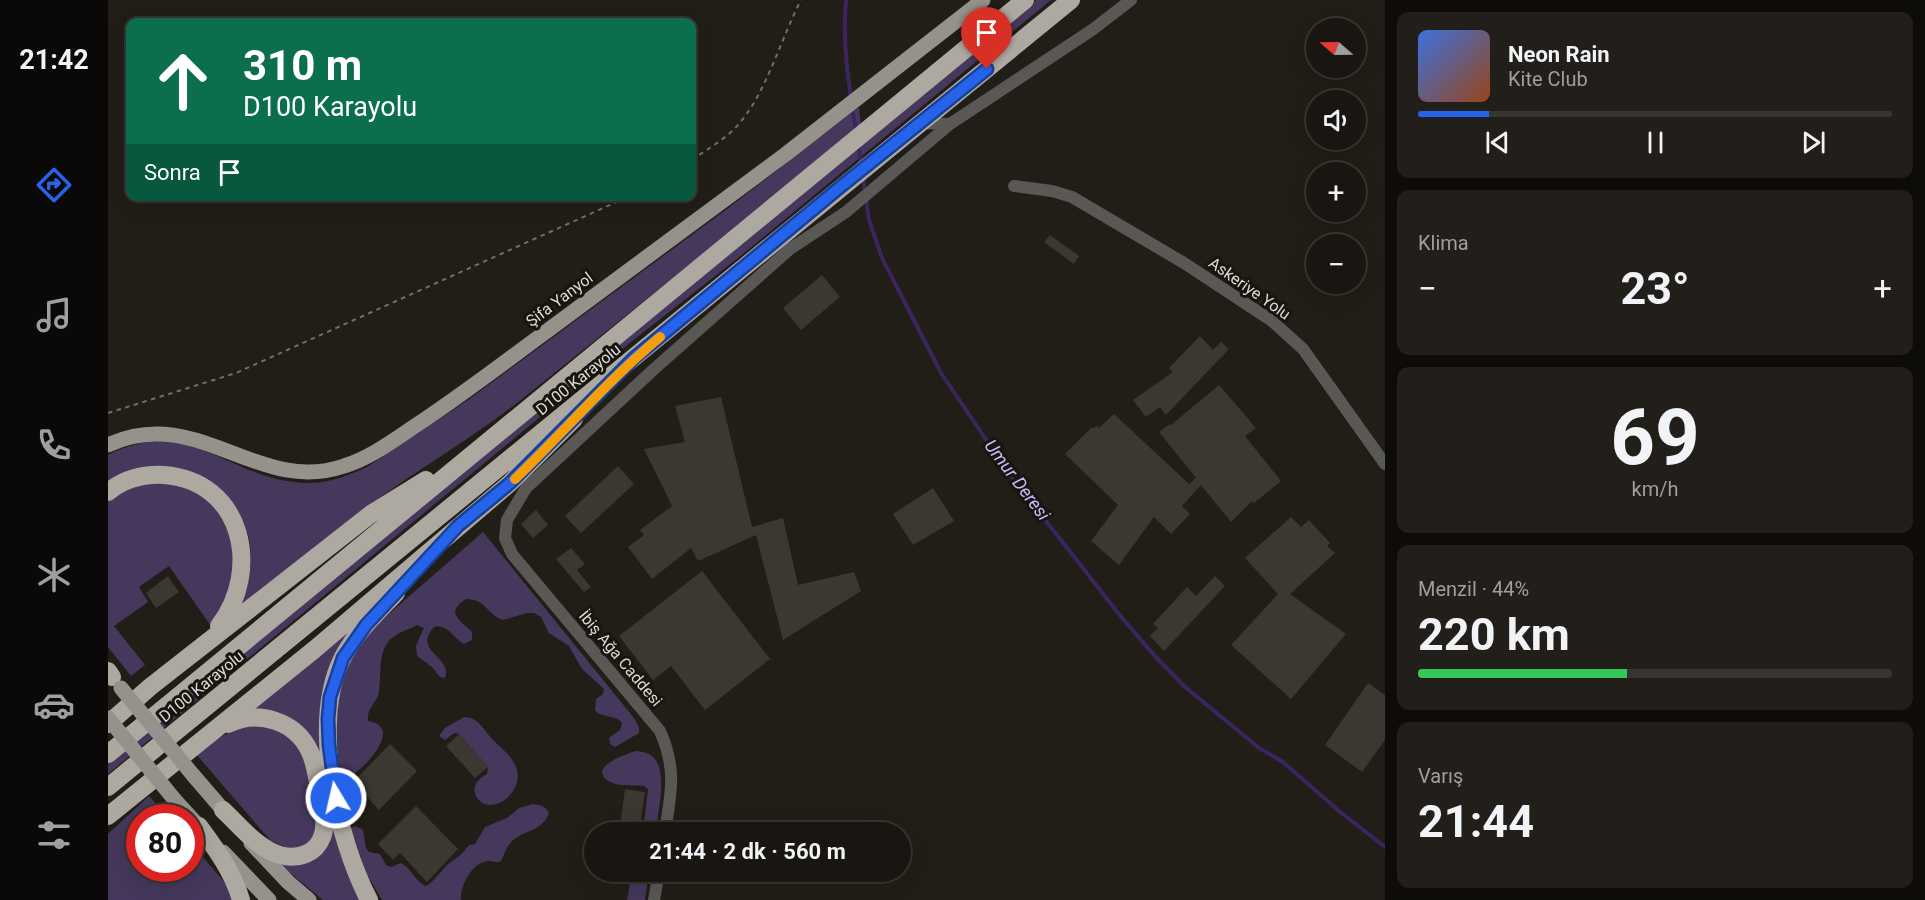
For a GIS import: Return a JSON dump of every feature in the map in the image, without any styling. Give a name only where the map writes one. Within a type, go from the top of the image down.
[{"type":"highway","name":"D100 Karayolu","points":[[108,753],[1025,0]]},
{"type":"highway","name":"D100 Karayolu","points":[[108,787],[1071,0]]},
{"type":"highway","points":[[108,816],[315,649],[510,483],[634,358]]},
{"type":"highway","points":[[108,724],[186,658],[371,514],[484,445]]},
{"type":"highway","points":[[108,492],[125,481],[150,475],[185,479],[206,489],[214,496],[227,510],[236,525],[242,566],[236,595],[219,626],[186,658]]},
{"type":"highway","points":[[369,900],[361,886],[345,841],[333,779],[328,719],[333,687],[343,658],[359,633],[458,526]]},
{"type":"highway","points":[[201,741],[233,722],[253,717],[281,723],[298,734],[313,758],[324,818],[322,838],[312,851],[304,856],[279,855],[256,841],[223,810]]},
{"type":"highway","points":[[108,821],[136,794]]},
{"type":"highway","points":[[204,833],[235,879],[241,900]]},
{"type":"main road","name":"Şifa Yanyol","points":[[108,445],[132,436],[175,435],[198,439],[272,468],[296,472],[320,473],[356,462],[399,437],[454,400],[843,109],[983,0]]},
{"type":"main road","points":[[112,677],[273,867],[309,900]]},
{"type":"main road","points":[[108,718],[179,804]]},
{"type":"main road","points":[[204,831],[269,900]]},
{"type":"street","points":[[920,123],[950,124],[1092,30],[1131,0]]},
{"type":"street","name":"İbiş Ağa Caddesi","points":[[666,822],[672,770],[668,749],[660,731],[512,554],[505,538],[507,520],[526,489],[653,370],[790,249],[846,212],[950,124]]},
{"type":"street","name":"Askeriye Yolu","points":[[1014,186],[1052,191],[1072,197],[1184,263],[1272,321],[1303,349],[1385,464]]},
{"type":"street","points":[[654,900],[657,882]]},
{"type":"path","points":[[696,157],[736,127],[748,112],[801,0]]},
{"type":"path","points":[[108,413],[236,373],[619,201]]},
{"type":"shaded area","points":[[1036,0],[1051,0],[743,254],[631,342],[108,774],[108,762]]},
{"type":"shaded area","points":[[859,107],[861,127],[522,399],[353,517],[235,615],[249,579],[251,552],[245,527],[228,502],[206,482],[108,484],[108,455],[137,444],[163,442],[188,445],[256,473],[281,480],[324,482],[367,467],[468,400],[727,209]]},
{"type":"shaded area","points":[[172,482],[209,499],[232,533],[234,582],[211,626],[169,566],[139,587],[148,602],[114,626],[145,665],[131,676],[108,647],[108,499],[128,486]]},
{"type":"shaded area","points":[[483,532],[634,718],[639,727],[639,733],[615,747],[610,744],[609,738],[620,730],[622,723],[618,719],[599,714],[595,710],[596,699],[603,694],[604,689],[582,669],[569,646],[549,633],[541,617],[534,613],[527,613],[503,620],[493,615],[483,604],[466,599],[459,604],[455,613],[472,632],[472,640],[464,644],[447,629],[439,627],[434,627],[428,635],[430,648],[444,664],[445,678],[440,677],[432,667],[417,656],[416,646],[424,628],[417,625],[398,634],[385,646],[381,660],[378,695],[368,716],[368,721],[378,725],[382,731],[382,738],[367,763],[354,774],[340,773],[337,728],[340,690],[355,654],[383,619]]},
{"type":"shaded area","points":[[363,616],[333,663],[338,843],[359,900],[323,900],[278,863],[316,857],[318,753],[246,713]]},
{"type":"shaded area","points":[[464,717],[473,719],[480,725],[509,755],[516,767],[518,777],[516,786],[505,800],[497,804],[489,805],[482,802],[476,796],[474,789],[481,778],[487,774],[488,767],[459,734],[454,733],[445,740],[439,736],[445,728]]},
{"type":"shaded area","points":[[268,725],[296,742],[306,761],[318,818],[315,836],[305,848],[287,848],[270,840],[196,754],[229,733],[246,727]]},
{"type":"shaded area","points":[[637,751],[646,753],[652,756],[658,765],[661,794],[657,822],[644,822],[648,789],[644,786],[614,784],[604,777],[602,772],[605,767]]},
{"type":"shaded area","points":[[149,796],[156,804],[140,804]]},
{"type":"shaded area","points":[[533,804],[541,805],[546,809],[549,813],[546,819],[542,824],[510,843],[501,861],[487,861],[476,866],[465,882],[461,900],[382,900],[366,873],[351,828],[355,826],[363,830],[366,848],[369,852],[380,854],[386,865],[391,867],[401,863],[426,886],[469,845],[475,844],[485,827],[507,818],[519,808]]},
{"type":"shaded area","points":[[126,817],[126,882],[204,882],[204,858],[231,890],[235,900],[108,900],[108,834]]},
{"type":"shaded area","points":[[630,882],[648,882],[645,900],[627,900]]},
{"type":"building","points":[[1050,235],[1079,256],[1074,264],[1044,242]]},
{"type":"building","points":[[822,275],[840,297],[801,330],[783,308]]},
{"type":"building","points":[[1200,336],[1213,350],[1221,342],[1229,349],[1166,415],[1160,407],[1146,417],[1133,400],[1173,372],[1169,368]]},
{"type":"building","points":[[1219,385],[1256,428],[1245,436],[1281,481],[1254,503],[1252,501],[1231,522],[1201,485],[1182,506],[1190,514],[1171,534],[1154,517],[1119,565],[1091,541],[1118,505],[1065,454],[1092,427],[1099,428],[1114,414],[1189,484],[1196,478],[1159,432],[1171,425]]},
{"type":"building","points":[[721,397],[752,527],[783,518],[798,585],[854,572],[861,591],[783,640],[756,535],[698,561],[691,548],[652,579],[628,547],[644,535],[640,530],[672,506],[644,449],[685,442],[675,406]]},
{"type":"building","points":[[618,466],[634,484],[581,533],[565,516]]},
{"type":"building","points":[[933,488],[954,521],[913,545],[893,514]]},
{"type":"building","points":[[536,510],[548,525],[533,538],[521,524]]},
{"type":"building","points":[[1291,517],[1301,527],[1309,520],[1330,543],[1327,546],[1335,553],[1290,594],[1346,634],[1291,699],[1231,645],[1278,594],[1245,558]]},
{"type":"building","points":[[571,548],[585,564],[577,570],[591,587],[584,592],[556,559]]},
{"type":"building","points":[[702,571],[770,659],[705,710],[671,666],[653,680],[619,636]]},
{"type":"building","points":[[168,576],[179,592],[156,608],[146,593]]},
{"type":"building","points":[[1215,576],[1225,586],[1164,651],[1150,636],[1158,628],[1153,624],[1187,587],[1196,596]]},
{"type":"building","points":[[1368,683],[1385,695],[1385,740],[1362,772],[1325,745]]},
{"type":"building","points":[[459,734],[488,767],[475,778],[446,746]]},
{"type":"building","points":[[390,744],[417,771],[379,810],[353,782]]},
{"type":"building","points":[[625,789],[645,792],[640,822],[620,822]]},
{"type":"building","points":[[416,806],[458,849],[427,882],[400,853],[393,860],[378,844]]},
{"type":"waterway","name":"Umur Deresi","points":[[846,0],[846,49],[851,98]]},
{"type":"waterway","name":"Umur Deresi","points":[[852,108],[856,130]]},
{"type":"waterway","name":"Umur Deresi","points":[[858,144],[861,163]]},
{"type":"waterway","name":"Umur Deresi","points":[[863,176],[865,193]]},
{"type":"waterway","name":"Umur Deresi","points":[[866,200],[869,220],[882,258],[941,373],[1010,475],[1122,618],[1184,686],[1259,748],[1283,762],[1385,847]]},
{"type":"slow traffic","points":[[515,479],[600,391],[660,337]]},
{"type":"route","points":[[336,798],[329,745],[330,697],[343,658],[366,625],[458,526],[510,483],[634,358],[987,69]]}]
